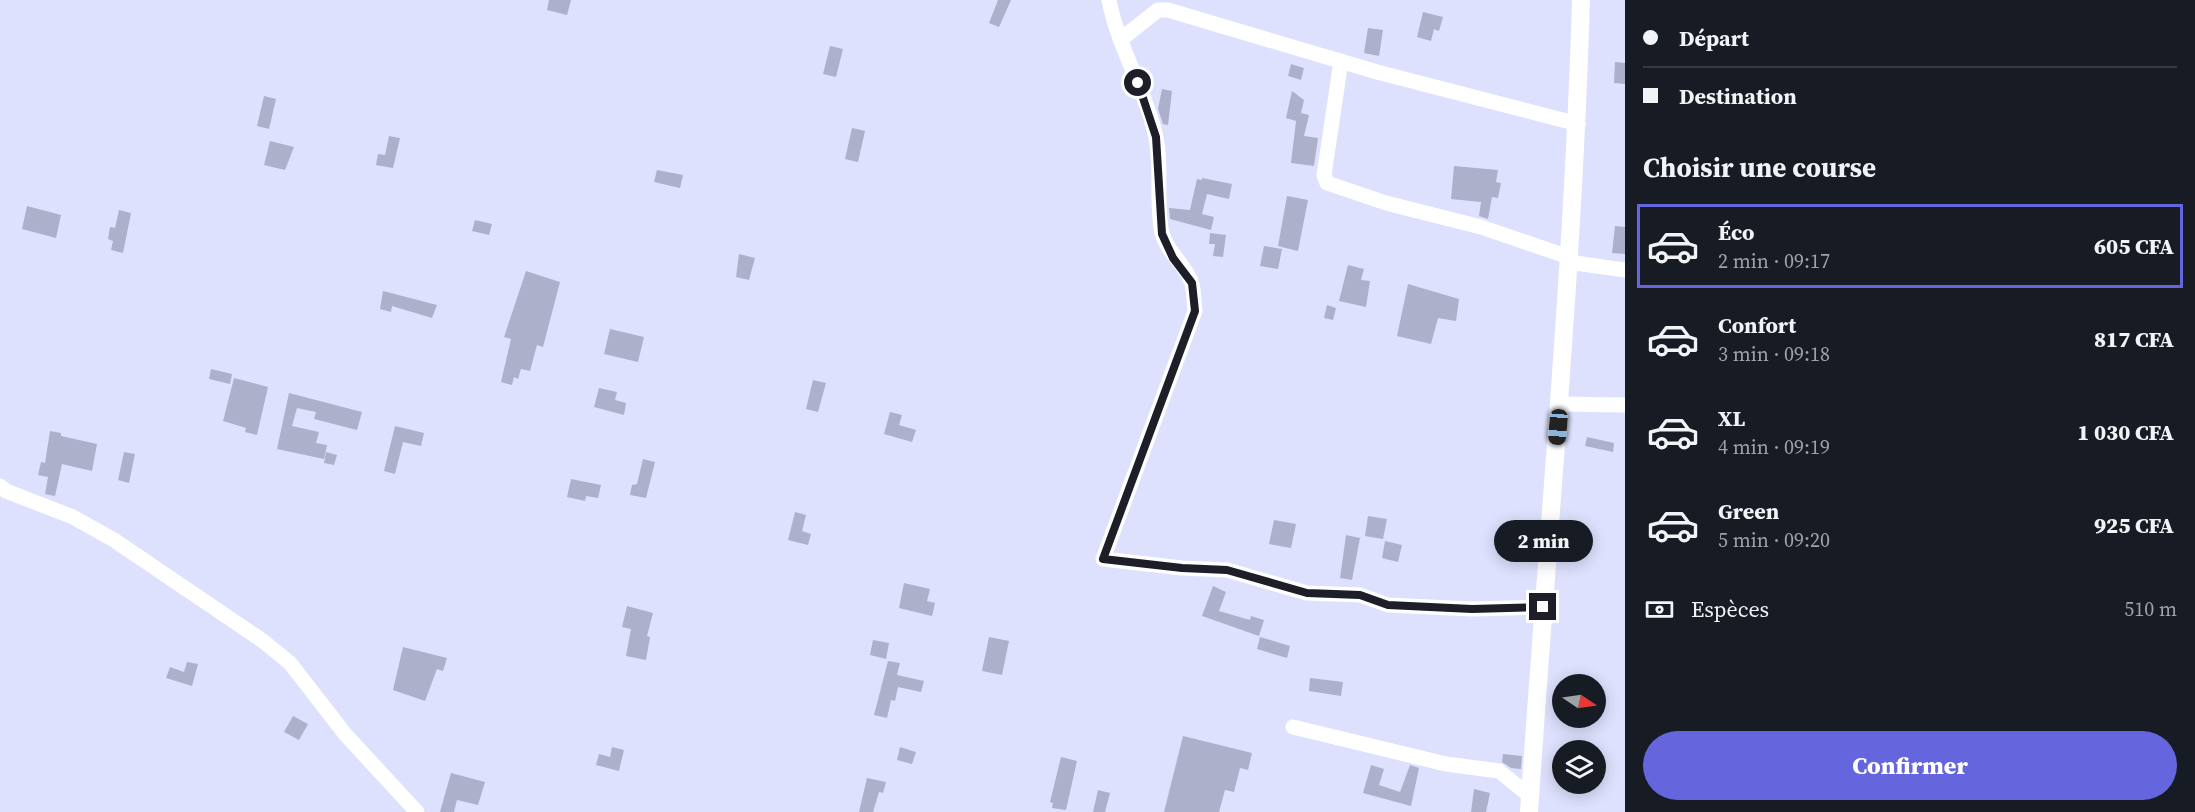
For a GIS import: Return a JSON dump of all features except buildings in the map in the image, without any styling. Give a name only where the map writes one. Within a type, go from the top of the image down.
[{"type":"main road","points":[[1529,804],[1578,124],[1581,0]]},
{"type":"street","points":[[1109,0],[1120,40],[1144,95],[1156,137],[1162,234],[1173,258],[1192,283],[1195,311],[1103,559],[1182,568],[1227,570],[1307,593],[1360,595],[1388,605],[1472,609],[1543,607]]},
{"type":"street","points":[[1120,40],[1162,9],[1341,61],[1578,124]]},
{"type":"street","points":[[1341,61],[1324,175],[1327,183],[1386,203],[1481,227],[1569,260],[1625,270]]},
{"type":"street","points":[[1559,404],[1625,405]]},
{"type":"street","points":[[0,486],[6,491],[74,517],[114,540],[263,641],[290,663],[345,734],[417,812]]},
{"type":"street","points":[[1293,727],[1446,764],[1499,771],[1529,804]]},
{"type":"route","points":[[1138,83],[1144,95],[1156,137],[1162,234],[1173,258],[1192,283],[1195,311],[1103,559],[1182,568],[1227,570],[1307,593],[1360,595],[1388,605],[1472,609],[1543,607]]}]
